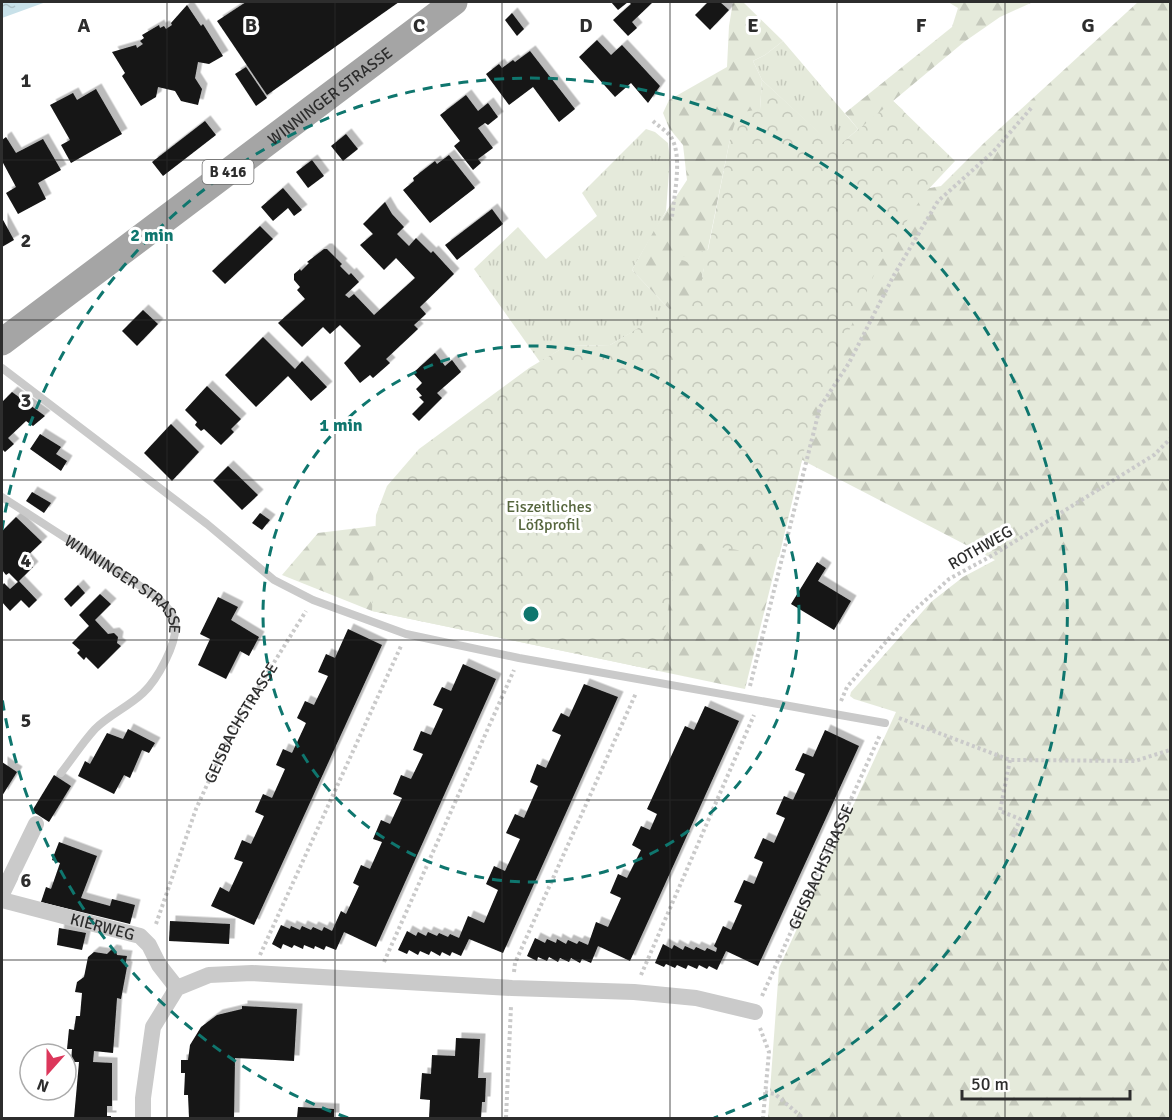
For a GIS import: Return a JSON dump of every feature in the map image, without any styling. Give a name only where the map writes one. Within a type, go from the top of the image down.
[{"type":"main road","name":"WINNINGER STRASSE","points":[[2,342],[454,2]]},
{"type":"street","points":[[2,894],[36,824]]},
{"type":"street","name":"KIERWEG","points":[[2,900],[140,936],[149,945],[159,965],[177,988]]},
{"type":"street","points":[[143,1119],[143,1098],[153,1028],[177,988],[209,975],[252,972],[634,992],[696,998],[755,1012]]},
{"type":"lane","points":[[2,368],[207,524],[274,580],[313,600],[406,634],[519,658],[885,723]]},
{"type":"lane","name":"WINNINGER STRASSE","points":[[2,497],[145,589],[170,611],[175,623],[169,652],[157,676],[143,693],[94,730],[61,773]]},
{"type":"path","points":[[747,699],[820,408],[849,363],[894,274],[938,201],[993,153],[1033,106]]},
{"type":"path","points":[[653,121],[670,136],[676,150],[677,174],[672,217]]},
{"type":"path","name":"ROTHWEG","points":[[837,713],[847,687],[909,615],[949,579],[993,555],[1154,455],[1170,439]]},
{"type":"path","name":"GEISBACHSTRASSE","points":[[149,945],[196,809],[232,730],[313,600]]},
{"type":"path","points":[[252,972],[406,634]]},
{"type":"path","points":[[377,979],[519,658]]},
{"type":"path","points":[[506,1119],[515,963],[643,679]]},
{"type":"path","points":[[634,992],[761,701]]},
{"type":"path","points":[[885,723],[899,718],[1010,760],[1135,761],[1170,750]]},
{"type":"path","name":"GEISBACHSTRASSE","points":[[755,1012],[885,723]]},
{"type":"path","points":[[1010,760],[1000,811],[1020,819],[1013,837]]},
{"type":"path","points":[[755,1012],[769,1052],[763,1119]]},
{"type":"path","points":[[765,1092],[775,1094],[803,1119]]},
{"type":"green space","points":[[733,2],[743,2],[783,41],[753,61],[762,80],[760,109],[730,139],[702,278],[858,129],[845,113],[952,27],[958,8],[948,2],[1033,2],[1000,17],[964,42],[893,101],[903,110],[923,183],[930,188],[941,186],[984,143],[1138,2],[1170,2],[1170,1118],[768,1118],[779,968],[896,712],[854,699],[850,696],[851,692],[931,602],[963,577],[995,560],[802,460],[745,689],[372,611],[282,575],[318,533],[375,526],[407,541],[670,310],[632,270],[656,227],[687,180],[683,145],[669,128],[663,113],[669,100],[727,67]]},
{"type":"green space","points":[[783,41],[858,129],[836,149],[762,80],[753,61]]},
{"type":"green space","name":"Eiszeitliches Lößprofil","points":[[762,80],[836,148],[893,101],[955,161],[924,194],[878,266],[814,409],[779,557],[678,540],[659,671],[372,611],[376,515],[387,486],[419,449],[529,368],[566,346],[610,345],[702,290],[704,267],[676,259],[708,250],[730,139],[738,113],[760,109]]},
{"type":"green space","points":[[646,129],[655,132],[668,143],[670,159],[666,211],[632,270],[670,310],[610,345],[566,346],[540,362],[474,269],[518,227],[546,259],[597,216],[582,193]]},
{"type":"water","points":[[2,2],[46,2],[2,18]]},
{"type":"building","points":[[246,2],[399,2],[267,95],[217,21]]},
{"type":"building","points":[[611,2],[628,2],[618,10]]},
{"type":"building","points":[[629,2],[653,2],[632,22],[637,28],[628,36],[613,20],[631,4]]},
{"type":"building","points":[[708,2],[720,2],[729,10],[710,30],[695,15]]},
{"type":"building","points":[[187,5],[201,26],[203,24],[223,56],[209,64],[198,62],[195,78],[202,89],[198,105],[181,101],[175,91],[158,87],[156,97],[141,106],[122,76],[125,73],[112,52],[136,45],[137,48],[143,44],[140,41],[144,38],[142,35],[159,25],[160,28],[164,26],[166,29],[172,25],[171,23]]},
{"type":"building","points":[[512,13],[524,29],[517,36],[505,20]]},
{"type":"building","points":[[597,40],[611,55],[622,45],[660,86],[648,103],[631,83],[615,97],[579,57]]},
{"type":"building","points":[[530,51],[575,109],[559,122],[533,87],[509,105],[486,74],[499,64],[502,68]]},
{"type":"building","points":[[246,67],[267,98],[256,106],[235,74]]},
{"type":"building","points":[[96,89],[122,134],[71,163],[61,145],[70,140],[50,105],[73,93],[77,100]]},
{"type":"building","points":[[466,95],[478,111],[488,103],[498,117],[488,125],[485,123],[478,128],[493,148],[478,159],[481,163],[473,170],[454,146],[460,141],[440,115]]},
{"type":"building","points":[[205,121],[216,135],[163,176],[152,162]]},
{"type":"building","points":[[346,134],[358,149],[343,161],[331,146]]},
{"type":"building","points":[[6,137],[16,153],[43,139],[61,170],[38,183],[46,199],[18,214],[6,193],[16,187],[2,161],[2,140]]},
{"type":"building","points":[[449,155],[475,188],[430,223],[403,190],[414,181],[413,178],[435,161],[437,164]]},
{"type":"building","points":[[312,160],[324,176],[308,188],[296,172]]},
{"type":"building","points":[[283,188],[302,210],[294,216],[288,208],[273,221],[261,207]]},
{"type":"building","points":[[385,202],[404,227],[397,234],[409,246],[416,238],[431,253],[433,251],[454,274],[420,307],[426,314],[414,325],[418,329],[386,359],[390,363],[373,378],[370,375],[360,383],[344,363],[361,346],[340,325],[330,334],[323,327],[302,347],[278,323],[305,299],[297,290],[300,287],[294,280],[294,274],[300,269],[301,271],[309,263],[307,262],[324,249],[327,249],[342,264],[340,266],[359,282],[345,295],[349,298],[354,294],[374,315],[415,278],[396,258],[384,270],[360,245],[373,234],[363,224]]},
{"type":"building","points":[[492,209],[503,224],[457,260],[445,245]]},
{"type":"building","points":[[2,218],[14,240],[2,247]]},
{"type":"building","points":[[260,226],[273,239],[225,284],[212,271]]},
{"type":"building","points":[[143,310],[158,324],[137,346],[122,331]]},
{"type":"building","points":[[263,337],[295,369],[302,361],[327,387],[311,401],[288,376],[256,407],[225,375]]},
{"type":"building","points":[[435,353],[445,366],[452,360],[461,372],[437,393],[442,398],[419,421],[412,414],[424,402],[416,389],[422,383],[413,373]]},
{"type":"building","points":[[207,386],[241,419],[231,429],[234,432],[221,445],[204,429],[201,431],[195,425],[197,422],[185,410]]},
{"type":"building","points":[[12,392],[45,416],[33,426],[26,421],[8,438],[14,444],[5,452],[2,449],[2,402]]},
{"type":"building","points":[[171,424],[199,452],[172,481],[144,453]]},
{"type":"building","points":[[40,434],[61,447],[56,454],[67,461],[61,471],[30,449]]},
{"type":"building","points":[[228,466],[258,495],[242,510],[213,481]]},
{"type":"building","points":[[32,492],[51,503],[44,513],[26,501]]},
{"type":"building","points":[[260,513],[270,520],[262,530],[252,523]]},
{"type":"building","points":[[16,517],[42,542],[25,558],[33,567],[19,581],[37,600],[29,608],[21,600],[10,611],[2,602],[2,586],[4,583],[10,589],[18,582],[2,570],[2,531]]},
{"type":"building","points":[[817,562],[826,568],[818,581],[851,601],[834,630],[791,604]]},
{"type":"building","points":[[78,585],[85,593],[71,607],[64,599]]},
{"type":"building","points":[[100,594],[111,604],[95,620],[108,634],[114,633],[118,637],[117,643],[121,646],[98,669],[86,657],[84,660],[77,653],[80,650],[72,643],[89,626],[79,615]]},
{"type":"building","points":[[218,597],[238,607],[231,620],[259,637],[249,656],[240,651],[226,679],[198,665],[210,639],[200,634]]},
{"type":"building","points":[[348,629],[382,645],[254,925],[211,906],[220,887],[229,892],[243,862],[234,859],[242,840],[251,844],[264,816],[255,812],[263,794],[272,798],[285,769],[276,765],[283,749],[292,753],[306,723],[297,718],[305,701],[314,705],[328,676],[318,672],[326,654],[335,658]]},
{"type":"building","points":[[463,664],[496,679],[376,947],[344,932],[336,950],[326,946],[324,950],[315,946],[314,949],[304,945],[303,949],[294,945],[292,948],[283,944],[281,949],[272,944],[281,925],[300,930],[302,926],[322,931],[324,927],[332,931],[341,911],[346,914],[359,886],[353,883],[361,865],[370,869],[382,842],[373,839],[381,820],[390,824],[402,798],[393,794],[401,775],[411,779],[423,754],[413,750],[421,731],[431,735],[443,709],[433,705],[442,687],[451,691]]},
{"type":"building","points":[[584,684],[618,697],[503,953],[469,939],[461,956],[452,952],[450,956],[442,952],[440,956],[431,951],[429,955],[420,951],[418,955],[409,950],[407,954],[398,950],[407,931],[416,936],[418,932],[426,936],[428,932],[448,937],[450,934],[459,938],[468,916],[484,923],[498,890],[486,884],[494,866],[505,871],[520,839],[506,833],[515,814],[524,818],[538,786],[530,782],[537,764],[546,768],[561,735],[552,731],[561,713],[569,717]]},
{"type":"building","points":[[705,706],[739,721],[630,961],[598,946],[591,963],[582,959],[580,963],[571,958],[569,962],[560,958],[558,962],[549,957],[547,961],[538,957],[537,961],[527,956],[535,938],[545,943],[547,939],[556,943],[557,939],[566,944],[568,940],[588,945],[596,922],[608,927],[621,898],[610,893],[618,874],[627,878],[641,850],[632,845],[641,826],[650,830],[657,814],[647,809],[685,726],[694,730]]},
{"type":"building","points":[[128,729],[155,743],[149,753],[142,750],[130,778],[124,775],[114,794],[78,776],[85,761],[90,764],[107,733],[123,739]]},
{"type":"building","points":[[825,730],[859,746],[758,966],[726,951],[717,970],[709,966],[707,969],[699,965],[697,969],[688,965],[686,969],[666,964],[664,967],[655,963],[663,944],[672,949],[674,945],[683,950],[685,946],[705,951],[707,948],[716,952],[717,948],[714,946],[723,926],[731,930],[742,905],[734,902],[744,880],[754,884],[763,862],[754,858],[763,838],[774,843],[785,818],[776,814],[784,796],[793,800],[805,774],[795,770],[803,753],[813,757]]},
{"type":"building","points":[[2,762],[17,772],[2,796]]},
{"type":"building","points":[[54,775],[71,786],[49,822],[32,811]]},
{"type":"building","points":[[59,842],[97,856],[81,898],[110,906],[112,899],[135,905],[130,924],[41,902],[46,887],[51,889],[60,863],[52,860]]},
{"type":"building","points":[[170,921],[230,924],[229,944],[169,941]]},
{"type":"building","points":[[59,928],[86,933],[82,950],[57,945]]},
{"type":"building","points":[[111,950],[116,951],[117,955],[127,956],[121,999],[117,998],[113,1053],[94,1051],[93,1062],[112,1063],[112,1106],[107,1106],[107,1116],[111,1118],[74,1118],[75,1102],[78,1102],[78,1042],[68,1042],[69,1029],[74,1030],[76,1016],[80,1016],[82,993],[75,992],[77,982],[84,977],[88,957],[94,952],[107,954]]},
{"type":"building","points":[[242,1006],[297,1009],[294,1061],[235,1058],[234,1118],[189,1118],[188,1095],[184,1095],[185,1073],[181,1073],[181,1060],[188,1060],[190,1045],[201,1027],[217,1015],[242,1009]]},
{"type":"building","points":[[456,1038],[480,1039],[478,1078],[486,1078],[485,1102],[482,1102],[481,1118],[429,1118],[430,1100],[420,1099],[422,1073],[431,1074],[432,1055],[455,1056]]},
{"type":"building","points":[[298,1107],[334,1109],[334,1118],[297,1118]]}]
